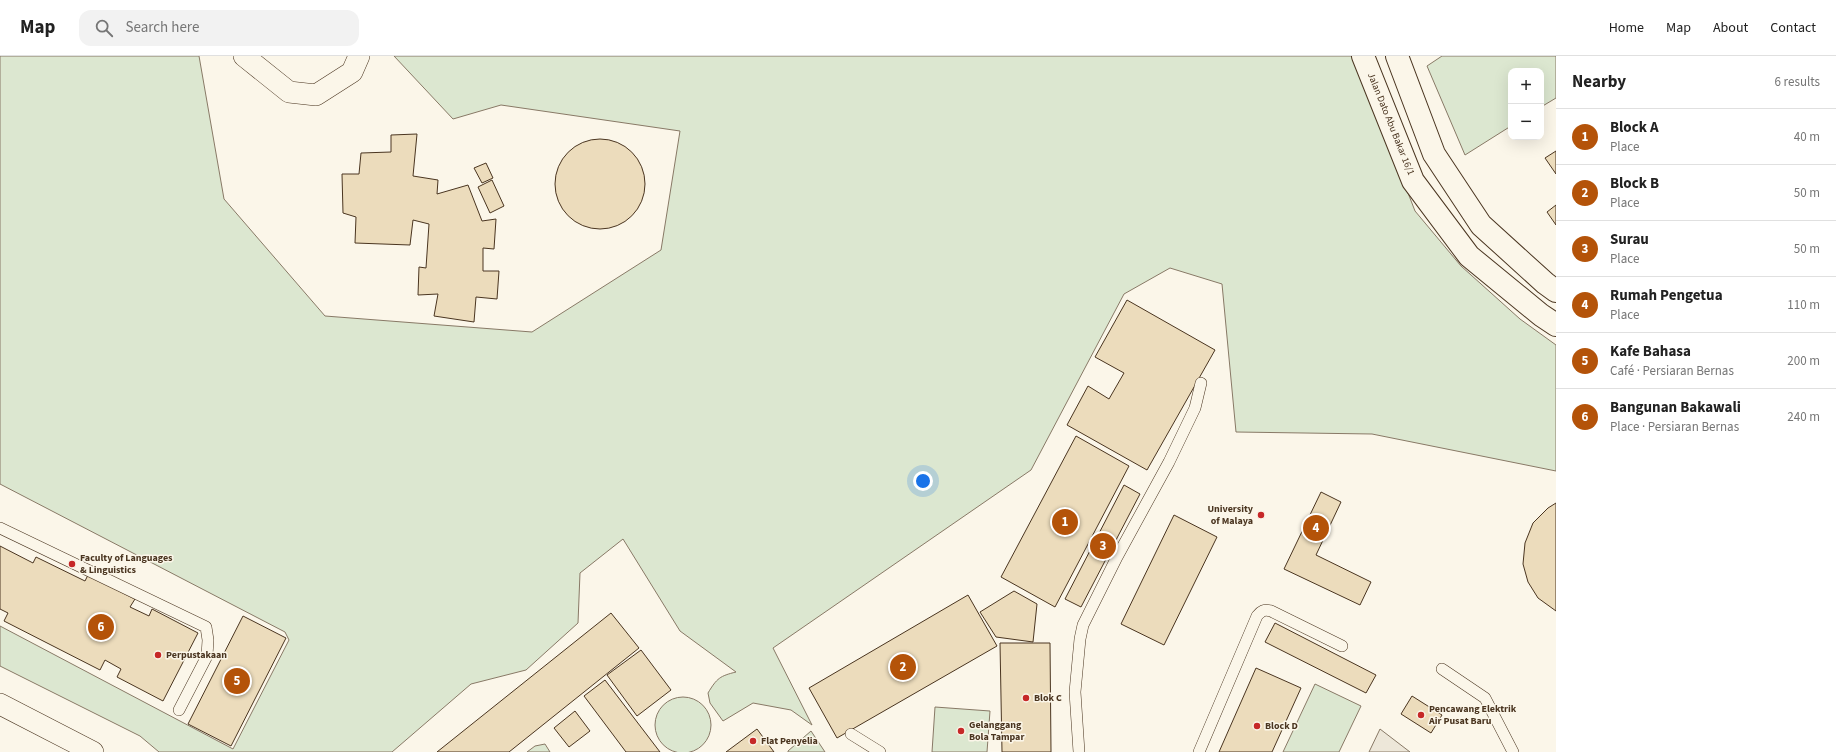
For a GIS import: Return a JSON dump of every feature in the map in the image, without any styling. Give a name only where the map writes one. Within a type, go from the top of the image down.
[{"type":"main road","name":"Jalan Dato Abu Bakar 16/1","points":[[1363,56],[1413,181],[1469,256],[1541,315],[1556,325]]},
{"type":"main road","points":[[1396,56],[1434,154],[1481,225],[1545,283],[1556,291]]},
{"type":"street","points":[[244,56],[289,92],[316,95],[352,72],[360,56]]},
{"type":"street","points":[[0,704],[93,752]]},
{"type":"lane","points":[[1078,752],[1075,692],[1080,639],[1083,625],[1169,462],[1195,408],[1200,383]]},
{"type":"lane","points":[[0,528],[206,627],[208,640],[207,656],[179,710]]},
{"type":"lane","points":[[1199,752],[1254,622],[1260,612],[1266,610],[1271,611],[1342,646]]},
{"type":"lane","points":[[1442,669],[1485,698],[1513,752]]},
{"type":"lane","points":[[851,734],[880,752]]},
{"type":"green space","points":[[0,56],[199,56],[224,199],[325,316],[532,332],[661,250],[680,131],[501,105],[453,119],[394,56],[1355,56],[1415,211],[1461,266],[1520,319],[1556,345],[1556,471],[1372,434],[1236,432],[1222,284],[1170,268],[1124,294],[1031,470],[773,648],[812,725],[791,710],[753,703],[723,721],[710,703],[708,693],[719,678],[736,672],[680,631],[623,539],[580,573],[578,623],[526,670],[471,684],[392,752],[159,752],[140,736],[0,666],[0,626],[233,749],[289,640],[285,632],[0,484]]},
{"type":"green space","points":[[1442,56],[1556,56],[1556,98],[1544,105],[1544,68],[1508,68],[1508,128],[1465,155],[1427,66]]},
{"type":"green space","points":[[1315,684],[1361,706],[1339,752],[1283,752]]},
{"type":"green space","points":[[677,697],[689,697],[699,701],[707,709],[711,719],[711,731],[707,741],[699,749],[689,753],[677,753],[667,749],[659,741],[655,731],[655,719],[659,709],[667,701]]},
{"type":"green space","name":"Gelanggang Bola Tampar","points":[[935,707],[990,711],[987,752],[932,752]]},
{"type":"green space","points":[[811,731],[825,752],[788,752],[788,751]]},
{"type":"green space","points":[[545,744],[550,752],[527,752],[535,746]]},
{"type":"shaded area","points":[[1380,729],[1410,752],[1369,752]]},
{"type":"building","points":[[417,134],[413,176],[438,180],[437,194],[468,185],[482,221],[496,219],[494,249],[483,248],[483,271],[499,271],[497,299],[476,297],[474,322],[434,316],[438,294],[418,295],[419,267],[426,268],[429,224],[413,220],[410,245],[355,243],[356,217],[343,213],[342,174],[359,174],[361,153],[391,152],[391,135]]},
{"type":"building","points":[[600,139],[617,142],[632,152],[642,167],[645,184],[642,201],[632,216],[617,226],[600,229],[583,226],[568,216],[558,201],[555,184],[558,167],[568,152],[583,142]]},
{"type":"building","points":[[1556,151],[1556,174],[1545,158]]},
{"type":"building","points":[[486,163],[493,178],[482,183],[474,168]]},
{"type":"building","points":[[492,180],[504,206],[490,213],[478,187]]},
{"type":"building","points":[[1556,205],[1556,225],[1547,212]]},
{"type":"building","points":[[1127,300],[1215,350],[1147,470],[1067,425],[1088,386],[1109,399],[1124,373],[1095,357]]},
{"type":"building","points":[[1076,436],[1129,466],[1055,607],[1001,577]]},
{"type":"building","points":[[1124,485],[1140,494],[1081,607],[1065,599]]},
{"type":"building","points":[[1321,492],[1341,502],[1316,555],[1371,582],[1360,605],[1284,569]]},
{"type":"building","points":[[1556,503],[1556,611],[1538,598],[1528,582],[1523,564],[1525,543],[1533,523],[1548,508]]},
{"type":"building","points":[[1174,515],[1217,537],[1164,645],[1121,624]]},
{"type":"building","points":[[0,546],[33,563],[36,557],[85,581],[88,575],[135,599],[130,607],[149,616],[152,609],[198,633],[163,701],[117,677],[121,669],[105,660],[100,670],[4,621],[8,613],[0,609]]},
{"type":"building","points":[[1014,591],[1037,604],[1033,642],[996,637],[980,612]]},
{"type":"building","points":[[968,595],[997,646],[837,738],[809,688]]},
{"type":"building","points":[[611,613],[639,648],[509,752],[437,752]]},
{"type":"building","points":[[243,616],[286,638],[231,746],[188,724]]},
{"type":"building","points":[[1275,623],[1376,675],[1366,693],[1265,642]]},
{"type":"building","name":"Blok C","points":[[1000,643],[1050,643],[1051,752],[1002,752]]},
{"type":"building","points":[[641,650],[671,690],[637,716],[607,675]]},
{"type":"building","name":"Block D","points":[[1256,668],[1301,688],[1272,752],[1219,752]]},
{"type":"building","points":[[605,680],[660,752],[626,752],[584,696]]},
{"type":"building","name":"Pencawang Elektrik Air Pusat Baru","points":[[1412,696],[1442,715],[1431,733],[1401,714]]},
{"type":"building","points":[[575,711],[590,731],[569,747],[554,728]]},
{"type":"building","name":"Flat Penyelia","points":[[757,729],[774,752],[726,752]]},
{"type":"place","name":"University of Malaya","points":[[1261,515]]},
{"type":"place","name":"Block A","points":[[1065,522]]},
{"type":"place","name":"Rumah Pengetua","points":[[1316,528]]},
{"type":"place","name":"Surau","points":[[1103,546]]},
{"type":"place","name":"Faculty of Languages & Linguistics","points":[[72,564]]},
{"type":"place","name":"Bangunan Bakawali","points":[[101,627]]},
{"type":"place","name":"Perpustakaan","points":[[158,655]]},
{"type":"place","name":"Block B","points":[[903,667]]},
{"type":"place","name":"Kafe Bahasa","points":[[237,681]]},
{"type":"place","name":"Blok C","points":[[1026,698]]},
{"type":"place","name":"Pencawang Elektrik Air Pusat Baru","points":[[1421,715]]},
{"type":"place","name":"Block D","points":[[1257,726]]},
{"type":"place","name":"Gelanggang Bola Tampar","points":[[961,731]]},
{"type":"place","name":"Flat Penyelia","points":[[753,741]]}]
